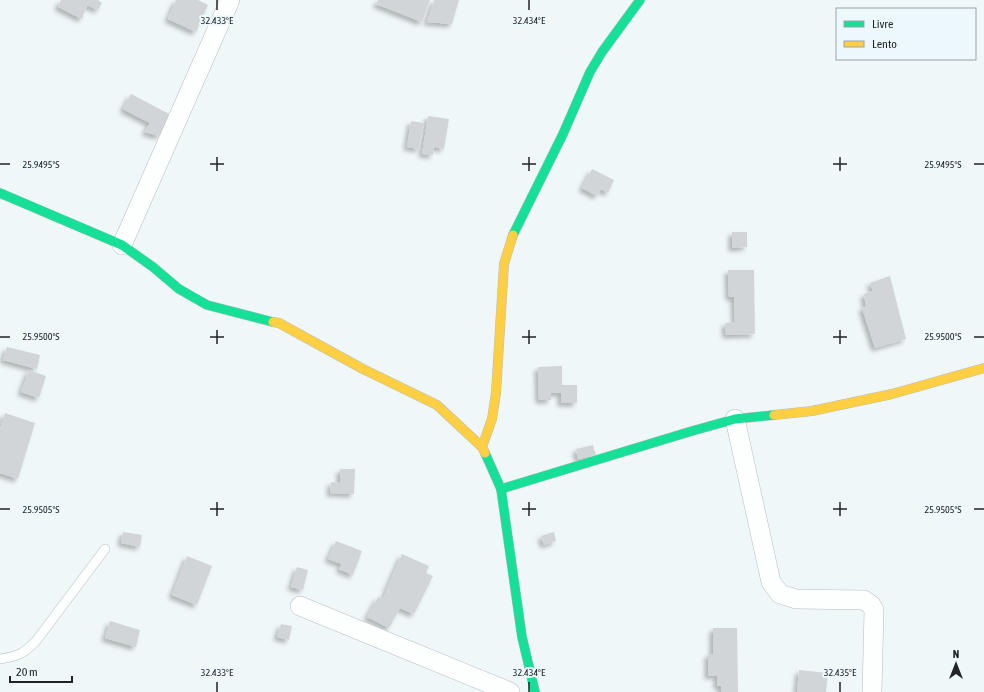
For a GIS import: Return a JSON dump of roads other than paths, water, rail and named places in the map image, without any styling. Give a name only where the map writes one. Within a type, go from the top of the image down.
[{"type":"street","points":[[122,245],[230,0]]},
{"type":"street","points":[[482,447],[492,419],[496,393],[504,264],[513,235],[563,134],[590,72],[602,52],[640,0]]},
{"type":"street","points":[[0,193],[122,245],[153,267],[179,289],[207,305],[279,323],[363,369],[437,405],[482,447],[500,489],[522,637],[535,692]]},
{"type":"street","points":[[500,489],[735,419],[812,411],[892,394],[984,368]]},
{"type":"street","points":[[735,419],[771,582],[780,594],[796,599],[864,600],[871,605],[874,610],[872,692]]},
{"type":"street","points":[[300,606],[510,692]]},
{"type":"lane","points":[[0,659],[12,657],[25,652],[36,641],[105,549]]}]
